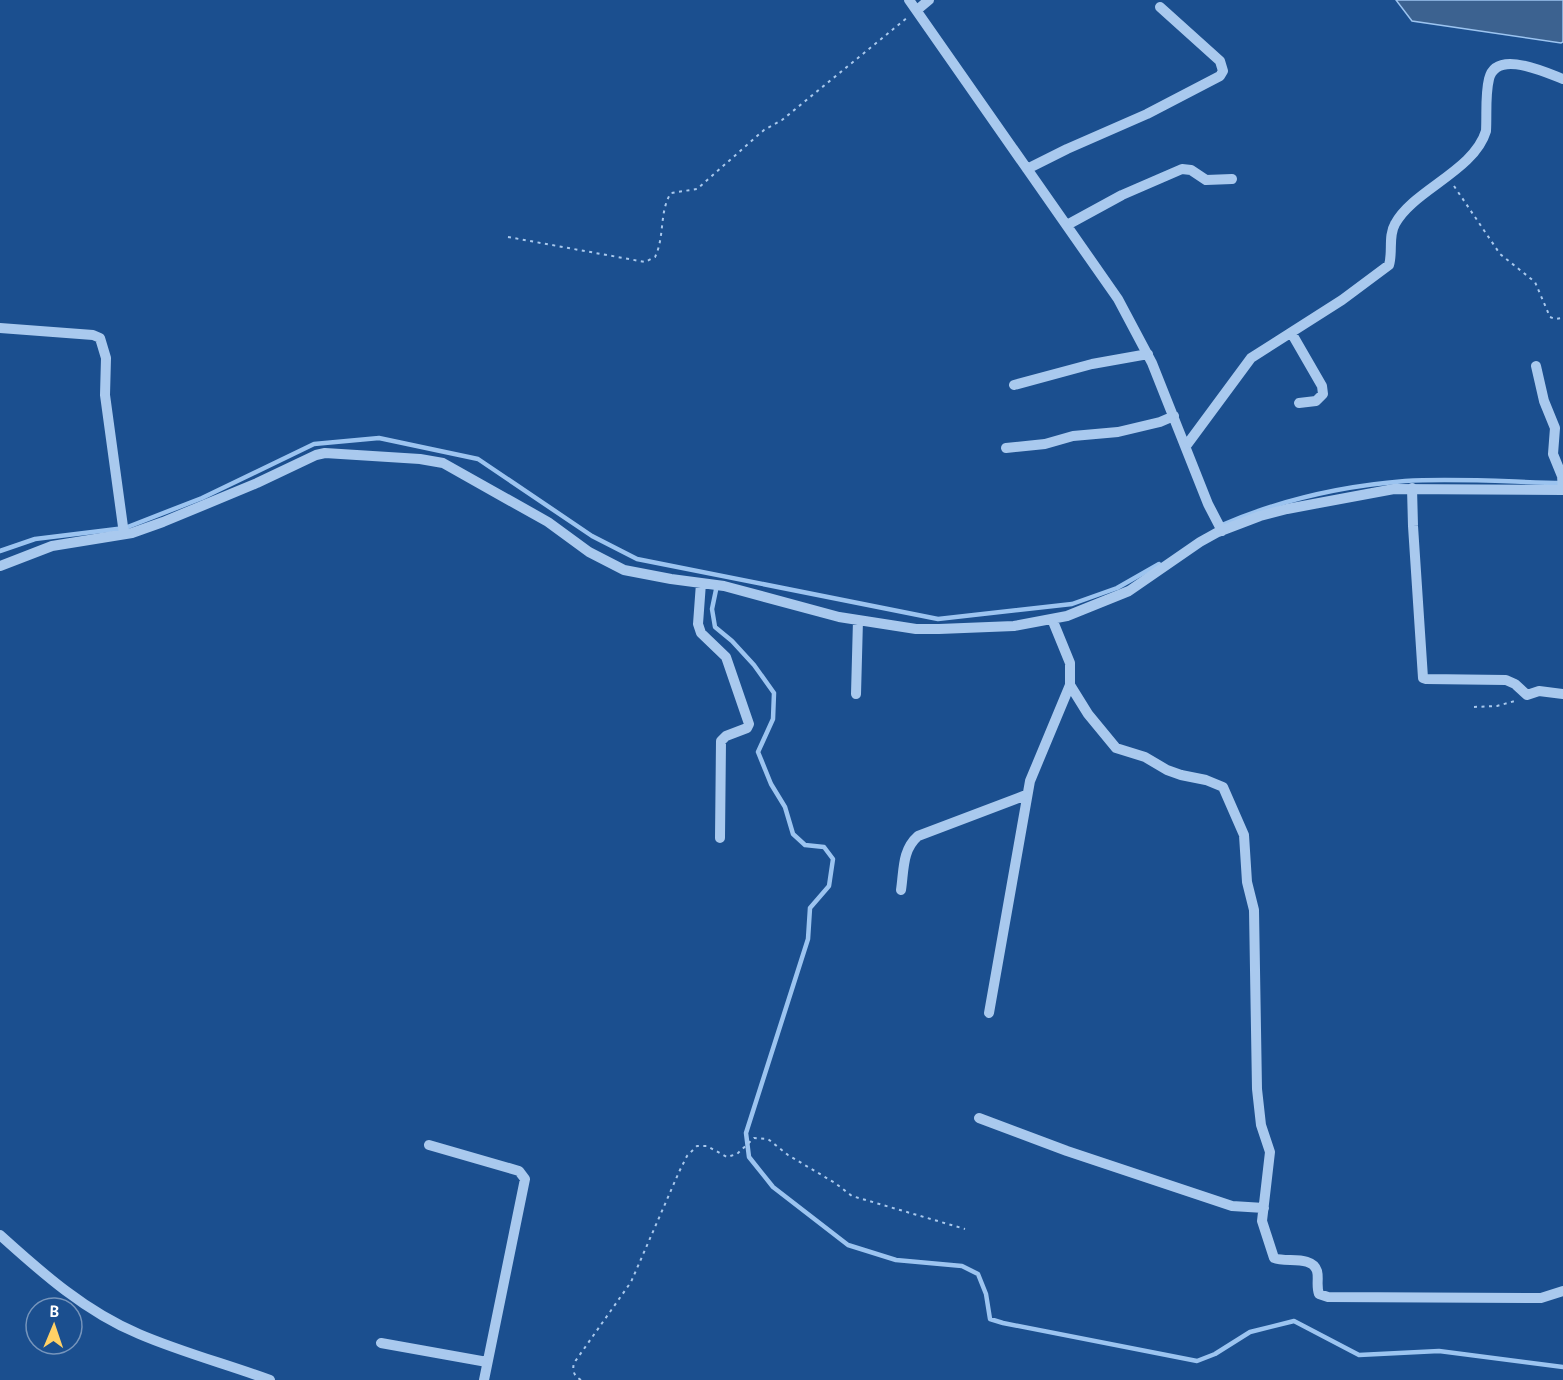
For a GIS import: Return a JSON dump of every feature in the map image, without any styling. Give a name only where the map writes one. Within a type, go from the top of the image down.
[{"type":"street","points":[[909,0],[1107,281],[1148,354],[1212,513],[1220,527]]},
{"type":"street","points":[[916,10],[929,0]]},
{"type":"street","points":[[1027,169],[1147,114],[1220,76],[1223,71],[1220,61],[1160,7]]},
{"type":"street","points":[[1186,446],[1246,362],[1292,334],[1386,269],[1391,258],[1392,233],[1395,223],[1463,162],[1484,138],[1488,80],[1493,69],[1510,63],[1563,79]]},
{"type":"street","points":[[1068,225],[1122,195],[1182,169],[1191,170],[1206,180],[1232,179]]},
{"type":"street","points":[[0,328],[93,334],[100,338],[106,358],[105,395],[124,531]]},
{"type":"street","points":[[1292,334],[1322,386],[1323,394],[1316,401],[1299,403]]},
{"type":"street","points":[[1014,385],[1092,364],[1148,354]]},
{"type":"street","points":[[0,566],[52,546],[124,531],[201,508],[321,453],[420,459],[443,463],[467,475],[548,522],[589,552],[615,567],[633,572],[724,586],[804,609],[858,621],[916,629],[997,627],[1052,619],[1121,596],[1150,578],[1220,527],[1287,509],[1394,489],[1563,490],[1562,476],[1553,454],[1555,428],[1544,401],[1536,366]]},
{"type":"street","points":[[1006,448],[1045,444],[1073,436],[1118,432],[1160,422],[1174,416]]},
{"type":"street","points":[[1413,488],[1413,526],[1423,678],[1426,680],[1506,680],[1515,684],[1527,695],[1539,691],[1563,694]]},
{"type":"street","points":[[701,583],[698,624],[701,633],[726,657],[749,724],[747,728],[726,736],[721,741],[720,837]]},
{"type":"street","points":[[989,1013],[1026,795],[1030,780],[1070,685],[1071,672],[1068,654],[1052,619]]},
{"type":"street","points":[[856,694],[858,621]]},
{"type":"street","points":[[1070,685],[1088,714],[1116,748],[1146,758],[1167,771],[1206,780],[1223,787],[1244,835],[1247,882],[1254,910],[1257,1089],[1261,1125],[1270,1152],[1262,1221],[1274,1258],[1308,1262],[1314,1265],[1318,1272],[1319,1294],[1328,1296],[1541,1298],[1563,1291]]},
{"type":"street","points":[[901,890],[906,851],[910,843],[918,836],[1026,795]]},
{"type":"street","points":[[979,1118],[1067,1151],[1232,1206],[1264,1208]]},
{"type":"street","points":[[429,1145],[519,1171],[525,1179],[484,1380]]},
{"type":"street","points":[[0,1235],[45,1276],[99,1313],[138,1333],[270,1380]]},
{"type":"street","points":[[381,1343],[488,1362]]},
{"type":"path","points":[[508,237],[645,262],[655,257],[661,246],[667,200],[671,193],[697,189],[764,130],[782,120],[916,10]]},
{"type":"path","points":[[1448,176],[1500,254],[1535,282],[1550,317],[1563,318]]},
{"type":"path","points":[[1474,707],[1508,704],[1527,695]]},
{"type":"path","points":[[581,1380],[575,1377],[574,1363],[632,1282],[679,1172],[687,1156],[698,1146],[707,1146],[727,1157],[737,1154],[754,1138],[768,1139],[788,1155],[852,1196],[965,1229]]},
{"type":"water","points":[[1396,0],[1563,0],[1563,42],[1412,21]]},
{"type":"waterway","points":[[0,551],[35,539],[125,528],[202,498],[314,444],[379,438],[478,459],[592,536],[637,559],[938,619],[1072,604],[1117,588],[1159,564]]},
{"type":"waterway","points":[[1222,525],[1289,501],[1381,483],[1444,480],[1562,483]]},
{"type":"waterway","points":[[717,585],[712,609],[715,627],[732,641],[754,665],[774,693],[773,719],[758,752],[771,784],[785,807],[793,834],[805,845],[824,847],[833,859],[829,886],[810,908],[808,939],[746,1133],[749,1157],[773,1187],[848,1245],[896,1260],[962,1266],[978,1274],[986,1294],[990,1319],[1003,1323],[1197,1361],[1215,1354],[1250,1332],[1294,1321],[1359,1355],[1439,1351],[1563,1367]]}]
